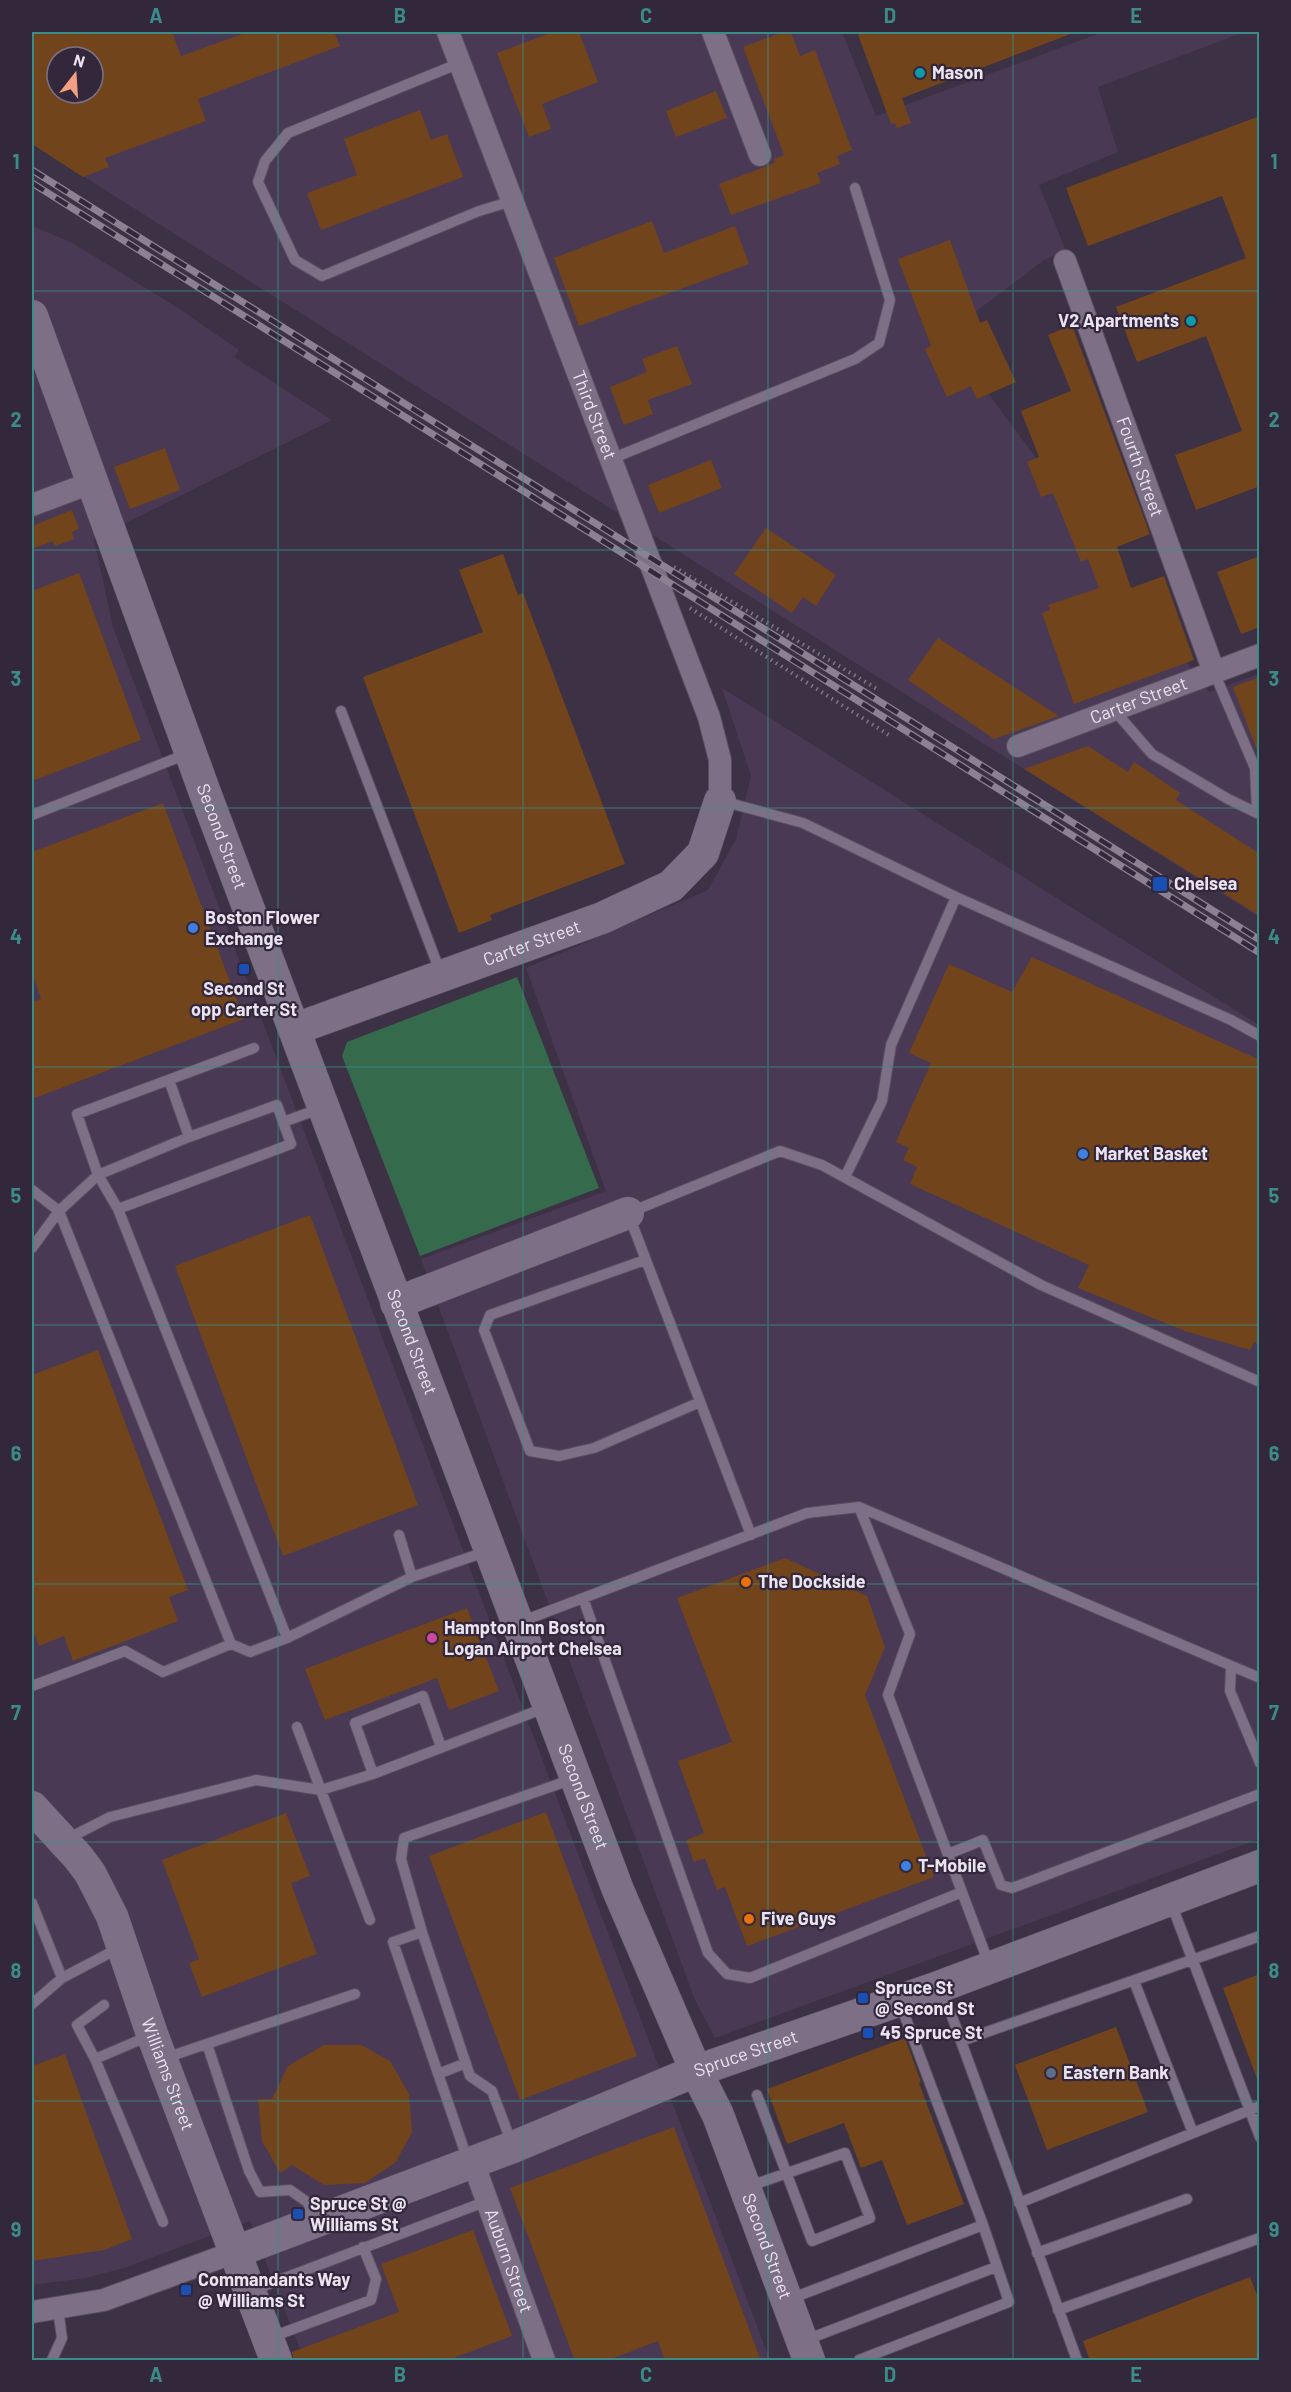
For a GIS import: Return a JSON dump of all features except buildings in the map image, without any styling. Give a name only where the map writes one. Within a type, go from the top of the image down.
[{"type":"main road","name":"Second Street","points":[[32,317],[190,753],[618,1890],[696,2071],[718,2115],[806,2351]]},
{"type":"main road","name":"Carter Street","points":[[295,1029],[602,918],[671,886],[703,853],[720,801]]},
{"type":"main road","points":[[396,1303],[628,1213]]},
{"type":"main road","name":"Williams Street","points":[[32,1807],[64,1840],[90,1873],[112,1916],[157,2046],[272,2349]]},
{"type":"main road","name":"Spruce Street","points":[[235,2252],[513,2147],[696,2071],[941,1986],[1260,1866]]},
{"type":"street","name":"Third Street","points":[[448,32],[709,717],[720,760],[720,801]]},
{"type":"street","points":[[713,32],[760,155]]},
{"type":"street","name":"Fourth Street","points":[[1065,261],[1214,672]]},
{"type":"street","points":[[32,506],[93,482]]},
{"type":"street","name":"Carter Street","points":[[1018,746],[1260,655]]},
{"type":"street","name":"Auburn Street","points":[[471,2163],[487,2200],[544,2361]]},
{"type":"street","points":[[32,2312],[104,2300],[128,2293],[235,2252]]},
{"type":"lane","points":[[460,63],[288,133],[265,161],[258,182],[295,260],[322,276],[479,212],[512,201]]},
{"type":"lane","points":[[611,459],[855,359],[879,343],[890,300],[855,188]]},
{"type":"lane","points":[[1114,710],[1152,754],[1228,799],[1257,813],[1254,768],[1214,672]]},
{"type":"lane","points":[[341,711],[442,977]]},
{"type":"lane","points":[[32,815],[190,753]]},
{"type":"lane","points":[[720,801],[803,823],[956,897],[1231,1020],[1260,1036]]},
{"type":"lane","points":[[845,1177],[882,1101],[891,1045],[956,897]]},
{"type":"lane","points":[[254,1048],[77,1114],[98,1175],[118,1209],[287,1638]]},
{"type":"lane","points":[[169,1080],[189,1137]]},
{"type":"lane","points":[[32,1248],[59,1211],[98,1175],[189,1137],[277,1105],[291,1144],[118,1209]]},
{"type":"lane","points":[[283,1122],[324,1107]]},
{"type":"lane","points":[[751,1534],[628,1213],[780,1151],[822,1165],[1041,1285],[1260,1382]]},
{"type":"lane","points":[[32,1190],[59,1211],[231,1644]]},
{"type":"lane","points":[[645,1260],[490,1315],[484,1330],[530,1451],[559,1456],[594,1448],[700,1402]]},
{"type":"lane","points":[[858,1508],[910,1634],[888,1695],[990,1968]]},
{"type":"lane","points":[[518,1623],[807,1513],[858,1508],[1260,1678]]},
{"type":"lane","points":[[399,1535],[412,1577]]},
{"type":"lane","points":[[32,1686],[125,1651],[163,1672],[231,1644],[250,1652],[287,1638],[412,1577],[490,1550]]},
{"type":"lane","points":[[583,1598],[708,1953],[727,1974],[750,1978],[962,1892]]},
{"type":"lane","points":[[1231,1666],[1230,1691],[1260,1762]]},
{"type":"lane","points":[[373,1774],[355,1723],[423,1696],[441,1747]]},
{"type":"lane","points":[[64,1840],[110,1817],[256,1780],[321,1790],[373,1774],[550,1706]]},
{"type":"lane","points":[[297,1727],[370,1920]]},
{"type":"lane","points":[[513,2147],[492,2091],[470,2076],[422,1932],[401,1859],[404,1838],[576,1778]]},
{"type":"lane","points":[[948,1854],[983,1840],[1001,1885],[1012,1888],[1260,1794]]},
{"type":"lane","points":[[1170,1900],[1192,1961],[1254,2108],[1260,2137]]},
{"type":"lane","points":[[32,1903],[62,1978]]},
{"type":"lane","points":[[422,1932],[393,1942],[471,2163]]},
{"type":"lane","points":[[961,2041],[1260,1936]]},
{"type":"lane","points":[[32,2004],[62,1978],[123,1946]]},
{"type":"lane","points":[[1134,1981],[1193,2133]]},
{"type":"lane","points":[[941,1986],[1077,2361]]},
{"type":"lane","points":[[95,2059],[157,2046],[207,2044],[356,1994]]},
{"type":"lane","points":[[859,2361],[1009,2302],[983,2224],[899,2000]]},
{"type":"lane","points":[[104,2005],[77,2025],[95,2059],[164,2222]]},
{"type":"lane","points":[[207,2044],[249,2171],[260,2192],[290,2190],[307,2202],[319,2220]]},
{"type":"lane","points":[[438,2074],[466,2063]]},
{"type":"lane","points":[[745,2188],[788,2173],[845,2153],[870,2218],[812,2241],[788,2173],[757,2095]]},
{"type":"lane","points":[[1019,2203],[1254,2108]]},
{"type":"lane","points":[[1037,2253],[1187,2199]]},
{"type":"lane","points":[[250,2291],[487,2200]]},
{"type":"lane","points":[[786,2300],[983,2224]]},
{"type":"lane","points":[[1058,2310],[1260,2238]]},
{"type":"lane","points":[[272,2349],[371,2300],[376,2279],[363,2247]]},
{"type":"lane","points":[[806,2351],[996,2267]]},
{"type":"lane","points":[[52,2361],[62,2338],[58,2309]]},
{"type":"path","points":[[645,550],[879,690]]},
{"type":"path","points":[[659,588],[892,737]]},
{"type":"shaded area","points":[[32,32],[842,32],[876,116],[1103,32],[1245,32],[1098,87],[1118,152],[1039,185],[1066,251],[1044,260],[945,335],[1209,692],[1259,674],[1259,917],[32,144]]},
{"type":"shaded area","points":[[32,226],[71,242],[175,306],[239,350],[234,357],[332,420],[94,539],[113,627],[770,2360],[304,2360],[250,2221],[124,2268],[86,2278],[32,2285]]},
{"type":"shaded area","points":[[722,688],[1259,1025],[1259,1839],[715,2038],[695,2000],[421,1259],[606,1191],[526,968],[708,890],[736,839],[751,776]]},
{"type":"green space","points":[[517,977],[599,1188],[420,1256],[342,1056],[347,1042]]},
{"type":"railway","points":[[32,170],[1260,940]]},
{"type":"railway","points":[[32,183],[1260,953]]},
{"type":"place","name":"Mason","points":[[920,73]]},
{"type":"place","name":"V2 Apartments","points":[[1191,321]]},
{"type":"place","name":"Chelsea","points":[[1160,884]]},
{"type":"place","name":"Boston Flower Exchange","points":[[193,928]]},
{"type":"place","name":"Second St opp Carter St","points":[[244,969]]},
{"type":"place","name":"Market Basket","points":[[1083,1154]]},
{"type":"place","name":"The Dockside","points":[[746,1582]]},
{"type":"place","name":"Hampton Inn Boston Logan Airport Chelsea","points":[[432,1638]]},
{"type":"place","name":"T-Mobile","points":[[906,1866]]},
{"type":"place","name":"Five Guys","points":[[749,1919]]},
{"type":"place","name":"Spruce St @ Second St","points":[[863,1998]]},
{"type":"place","name":"45 Spruce St","points":[[868,2033]]},
{"type":"place","name":"Eastern Bank","points":[[1051,2073]]},
{"type":"place","name":"Spruce St @ Williams St","points":[[298,2214]]},
{"type":"place","name":"Commandants Way @ Williams St","points":[[186,2290]]}]
